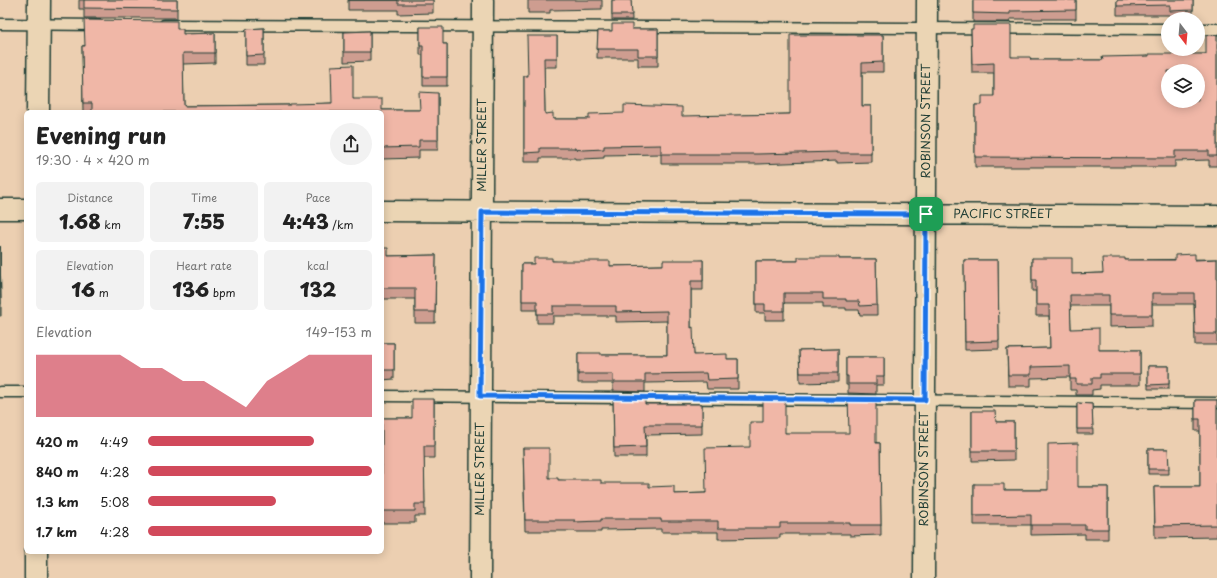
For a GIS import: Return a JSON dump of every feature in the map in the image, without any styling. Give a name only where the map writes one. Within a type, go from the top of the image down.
[{"type":"main road","points":[[38,110],[39,0]]},
{"type":"main road","points":[[36,554],[36,578]]},
{"type":"street","name":"MILLER STREET","points":[[480,578],[483,0]]},
{"type":"street","name":"ROBINSON STREET","points":[[924,578],[927,0]]},
{"type":"street","points":[[0,209],[24,209]]},
{"type":"street","name":"PACIFIC STREET","points":[[384,211],[1217,216]]},
{"type":"lane","points":[[0,24],[110,25]]},
{"type":"lane","points":[[158,25],[1161,29]]},
{"type":"lane","points":[[1205,29],[1217,29]]},
{"type":"lane","points":[[0,392],[24,392]]},
{"type":"lane","points":[[384,396],[1217,403]]},
{"type":"building","points":[[84,0],[177,0],[177,9],[84,8]]},
{"type":"building","points":[[398,0],[433,0],[433,4],[398,4]]},
{"type":"building","points":[[612,0],[631,0],[632,15],[612,15]]},
{"type":"building","points":[[973,0],[1076,0],[1076,10],[1010,11],[1010,14],[973,13]]},
{"type":"building","points":[[1117,0],[1193,0],[1193,10],[1170,11],[1170,5],[1117,6]]},
{"type":"building","points":[[84,20],[177,21],[177,29],[183,29],[183,34],[215,33],[215,53],[183,53],[184,106],[332,103],[331,66],[353,65],[353,99],[382,99],[382,110],[92,110],[92,103],[83,103],[82,46],[85,46]]},
{"type":"building","points":[[612,24],[632,24],[632,29],[658,29],[658,56],[638,56],[638,49],[597,49],[598,31],[612,31]]},
{"type":"building","points":[[973,25],[1011,25],[1011,57],[1030,57],[1031,60],[1103,60],[1102,57],[1149,56],[1149,54],[1161,54],[1161,56],[1205,56],[1206,35],[1217,35],[1217,156],[1209,156],[1209,151],[1175,151],[1175,158],[975,157],[975,105],[982,105],[982,96],[994,96],[994,63],[972,64],[971,29],[973,29]]},
{"type":"building","points":[[420,27],[443,27],[443,44],[447,44],[447,77],[423,77],[423,46],[420,46]]},
{"type":"building","points":[[264,28],[264,55],[246,56],[246,29]]},
{"type":"building","points":[[370,31],[370,52],[344,52],[344,32]]},
{"type":"building","points":[[790,35],[883,35],[883,62],[862,63],[862,106],[871,106],[871,153],[661,154],[661,145],[604,146],[604,149],[583,150],[575,148],[540,148],[540,152],[524,153],[524,76],[528,76],[527,36],[557,36],[557,58],[544,58],[545,114],[553,113],[553,119],[589,119],[589,114],[624,113],[624,105],[682,107],[682,116],[790,114]]},
{"type":"building","points":[[419,92],[438,93],[438,140],[419,140],[419,147],[384,148],[384,110],[420,110]]},
{"type":"building","points":[[0,246],[1,304],[0,304]]},
{"type":"building","points":[[384,248],[388,248],[388,256],[436,255],[435,312],[415,312],[415,288],[384,288]]},
{"type":"building","points":[[1195,254],[1195,260],[1217,259],[1217,334],[1195,334],[1194,293],[1152,293],[1152,315],[1109,315],[1109,295],[1070,295],[1071,329],[1099,328],[1099,350],[1140,350],[1140,374],[1100,374],[1100,378],[1092,378],[1092,384],[1076,384],[1076,379],[1070,379],[1070,366],[1031,367],[1031,375],[1008,375],[1007,349],[1050,348],[1049,305],[1036,305],[1036,280],[1032,280],[1032,258],[1072,258],[1072,274],[1103,273],[1102,258],[1125,258],[1125,260],[1175,260],[1175,255]]},
{"type":"building","points":[[798,257],[876,259],[877,305],[860,306],[859,301],[846,301],[846,299],[823,299],[823,293],[784,293],[784,311],[765,311],[765,304],[756,304],[756,261],[798,261]]},
{"type":"building","points":[[534,258],[552,258],[552,261],[610,261],[610,266],[663,265],[663,260],[703,260],[703,281],[691,281],[691,328],[693,327],[694,355],[727,354],[727,359],[738,359],[738,379],[707,380],[706,373],[645,374],[645,382],[613,382],[613,374],[578,374],[578,353],[601,353],[601,355],[667,355],[667,311],[616,312],[616,306],[553,306],[553,314],[537,314],[537,301],[522,301],[522,264],[534,264]]},
{"type":"building","points":[[964,260],[998,260],[999,341],[965,342]]},
{"type":"building","points":[[384,343],[394,343],[394,370],[384,370]]},
{"type":"building","points":[[838,349],[838,373],[800,373],[799,350]]},
{"type":"building","points":[[846,357],[884,357],[884,376],[876,376],[876,384],[848,384],[848,376],[846,376]]},
{"type":"building","points":[[1148,366],[1169,366],[1169,384],[1148,385]]},
{"type":"building","points":[[613,395],[645,395],[645,404],[702,404],[702,425],[645,425],[646,447],[614,448]]},
{"type":"building","points":[[848,396],[876,396],[876,443],[880,443],[881,525],[850,525],[850,523],[780,523],[780,528],[718,528],[718,521],[601,519],[601,521],[575,522],[575,520],[525,520],[523,448],[549,448],[549,478],[558,478],[558,480],[601,480],[601,483],[649,483],[649,487],[674,486],[674,494],[706,493],[705,448],[750,447],[750,422],[763,422],[763,399],[785,399],[785,433],[849,433]]},
{"type":"building","points":[[412,399],[434,399],[434,446],[424,446],[425,504],[415,504],[415,511],[384,511],[384,418],[412,418]]},
{"type":"building","points":[[1195,400],[1217,400],[1217,525],[1155,526],[1154,487],[1200,487],[1200,419],[1195,419]]},
{"type":"building","points":[[1077,403],[1092,404],[1093,429],[1077,429]]},
{"type":"building","points":[[972,411],[995,411],[996,422],[1014,422],[1014,451],[972,451]]},
{"type":"building","points":[[1078,443],[1078,487],[1108,487],[1108,529],[1085,529],[1085,525],[1031,525],[1031,515],[974,516],[974,484],[1004,484],[1004,490],[1048,490],[1048,444]]},
{"type":"building","points":[[1148,449],[1168,449],[1169,469],[1148,469]]},
{"type":"route","points":[[482,212],[926,214],[925,400],[480,396],[482,212]]}]
